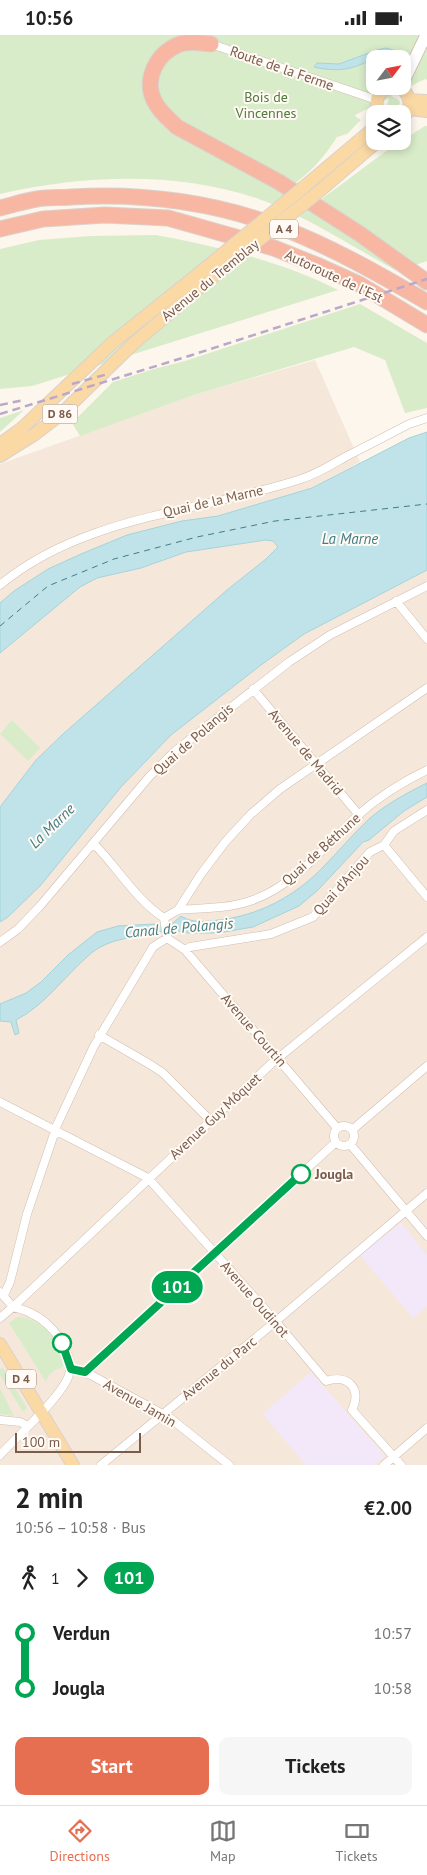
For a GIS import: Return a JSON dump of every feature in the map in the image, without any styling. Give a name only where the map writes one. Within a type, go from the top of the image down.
[{"type":"highway","points":[[211,44],[192,42],[181,44],[166,51],[157,61],[152,72],[150,85],[155,103],[164,115],[177,127],[278,181],[360,233],[427,282]]},
{"type":"highway","name":"Autoroute de l’Est","points":[[0,208],[37,199],[105,195],[169,200],[218,208],[277,226],[324,247],[375,272],[427,302]]},
{"type":"highway","name":"Autoroute de l’Est","points":[[0,229],[52,218],[105,215],[168,218],[274,248],[319,265],[359,284],[427,325]]},
{"type":"main road","points":[[411,68],[426,35]]},
{"type":"main road","points":[[377,105],[380,95]]},
{"type":"main road","points":[[411,107],[427,101]]},
{"type":"main road","points":[[411,109],[427,111]]},
{"type":"main road","name":"Avenue du Tremblay","points":[[0,444],[21,429],[112,343],[305,187],[366,135]]},
{"type":"main road","name":"Avenue du Tremblay","points":[[0,456],[35,434],[60,415],[134,344],[367,150]]},
{"type":"main road","name":"D 4","points":[[0,1344],[73,1465]]},
{"type":"street","name":"Route de la Ferme","points":[[187,35],[377,100]]},
{"type":"street","name":"Quai de la Marne","points":[[0,585],[17,571],[80,539],[158,513],[214,503],[303,478],[409,424],[427,418]]},
{"type":"street","name":"Quai de Polangis","points":[[0,942],[18,929],[40,907],[150,777],[174,752],[288,662],[330,635],[427,586]]},
{"type":"street","points":[[396,601],[427,639]]},
{"type":"street","points":[[164,918],[178,910],[201,874],[226,841],[251,814],[280,789],[427,688]]},
{"type":"street","name":"Avenue de Madrid","points":[[253,689],[358,815]]},
{"type":"street","name":"Quai de Béthune","points":[[178,910],[220,909],[250,901],[270,893],[295,875],[358,815],[410,778],[427,770]]},
{"type":"street","name":"Quai d'Anjou","points":[[185,950],[190,947],[271,934],[313,917],[370,852],[384,845],[394,831],[427,811]]},
{"type":"street","points":[[0,1455],[41,1413],[63,1387],[70,1375],[71,1369],[66,1352],[54,1332],[30,1312],[13,1307],[2,1294],[10,1282],[27,1213],[55,1130],[99,1035],[153,947],[167,938],[164,918],[151,909],[94,844]]},
{"type":"street","points":[[384,845],[427,897]]},
{"type":"street","name":"Avenue Guy Môquet","points":[[0,1318],[278,1058],[427,937]]},
{"type":"street","name":"Avenue Courtin","points":[[167,938],[185,950],[337,1128]]},
{"type":"street","points":[[99,1035],[164,1073],[210,1120]]},
{"type":"street","points":[[352,1129],[427,1066]]},
{"type":"street","name":"Avenue Oudinot","points":[[0,1102],[148,1178],[215,1252],[326,1381],[343,1379],[352,1385],[356,1394],[356,1401],[352,1410],[401,1465]]},
{"type":"street","points":[[347,1126],[352,1129],[354,1139],[350,1144],[346,1146],[336,1143],[334,1133],[337,1128],[347,1126]]},
{"type":"street","points":[[85,1372],[336,1143]]},
{"type":"street","points":[[350,1144],[427,1236]]},
{"type":"street","name":"Avenue du Parc","points":[[101,1465],[275,1322],[427,1193]]},
{"type":"street","name":"Avenue Jamin","points":[[71,1369],[85,1372],[163,1414],[229,1465]]},
{"type":"street","points":[[0,1420],[20,1422],[28,1426]]},
{"type":"street","points":[[384,1465],[427,1427]]},
{"type":"shaded area","points":[[315,360],[360,462],[312,488],[218,516],[182,521],[127,535],[48,569],[0,603],[0,464],[194,395]]},
{"type":"shaded area","points":[[266,540],[273,541],[278,547],[63,734],[36,760],[0,807],[0,653],[80,587],[97,578],[141,568],[186,552]]},
{"type":"shaded area","points":[[427,570],[427,1465],[0,1465],[0,922],[8,917],[40,886],[121,787],[171,735],[304,634]]},
{"type":"shaded area","points":[[401,1223],[427,1255],[427,1306],[413,1318],[360,1255]]},
{"type":"shaded area","points":[[311,1372],[385,1456],[374,1465],[306,1465],[263,1414]]},
{"type":"green space","name":"Bois de Vincennes","points":[[0,35],[427,35],[427,80],[425,79],[411,86],[411,50],[366,50],[366,95],[393,95],[391,96],[399,100],[400,103],[399,105],[387,105],[389,98],[375,105],[366,105],[366,110],[355,116],[361,120],[347,134],[337,137],[316,165],[289,187],[400,270],[397,271],[312,223],[277,206],[227,190],[163,180],[130,179],[64,183],[0,194]]},
{"type":"green space","points":[[427,126],[427,261],[412,266],[321,201],[388,150],[411,150],[411,135]]},
{"type":"green space","points":[[156,235],[249,256],[294,271],[338,290],[32,386],[0,389],[0,249],[39,240],[90,236]]},
{"type":"green space","points":[[360,304],[427,343],[427,408],[405,413],[385,360],[354,347],[194,395],[80,436],[72,423],[113,382],[185,361]]},
{"type":"green space","points":[[24,410],[0,432],[0,418]]},
{"type":"green space","points":[[12,720],[40,748],[28,761],[0,734]]},
{"type":"green space","points":[[17,1317],[35,1321],[43,1326],[59,1349],[63,1367],[52,1372],[46,1382],[9,1323]]},
{"type":"green space","points":[[3,1368],[27,1408],[23,1412],[0,1375],[0,1369]]},
{"type":"green space","points":[[0,1388],[14,1416],[0,1414]]},
{"type":"water","points":[[386,48],[393,50],[377,50]]},
{"type":"water","points":[[366,54],[366,62],[344,69],[332,70],[314,67],[317,63],[339,64]]},
{"type":"water","name":"La Marne","points":[[427,432],[427,570],[304,634],[171,735],[121,787],[40,886],[8,917],[0,922],[0,807],[36,760],[63,734],[278,547],[273,541],[266,540],[186,552],[141,568],[97,578],[80,587],[0,653],[0,603],[14,591],[48,569],[127,535],[182,521],[218,516],[312,488],[409,438]]},
{"type":"water","name":"Canal de Polangis","points":[[427,783],[427,797],[404,811],[369,840],[363,842],[317,891],[299,906],[253,927],[218,933],[188,933],[173,930],[158,932],[154,936],[127,938],[102,946],[79,964],[36,1007],[16,1020],[19,1033],[15,1035],[11,1022],[0,1021],[0,1004],[26,993],[41,982],[68,955],[97,932],[118,926],[173,923],[181,916],[189,920],[199,921],[233,918],[276,903],[313,877],[382,808]]},
{"type":"ferry route","points":[[0,626],[48,586],[114,559],[197,537],[275,521],[427,504]]},
{"type":"railway","points":[[0,414],[192,355],[427,279]]},
{"type":"railway","points":[[72,384],[108,374]]},
{"type":"railway","points":[[0,405],[24,400]]},
{"type":"bus line","name":"101","points":[[62,1343],[71,1369],[85,1372],[301,1174]]},
{"type":"place","name":"Jougla","points":[[301,1174]]}]
